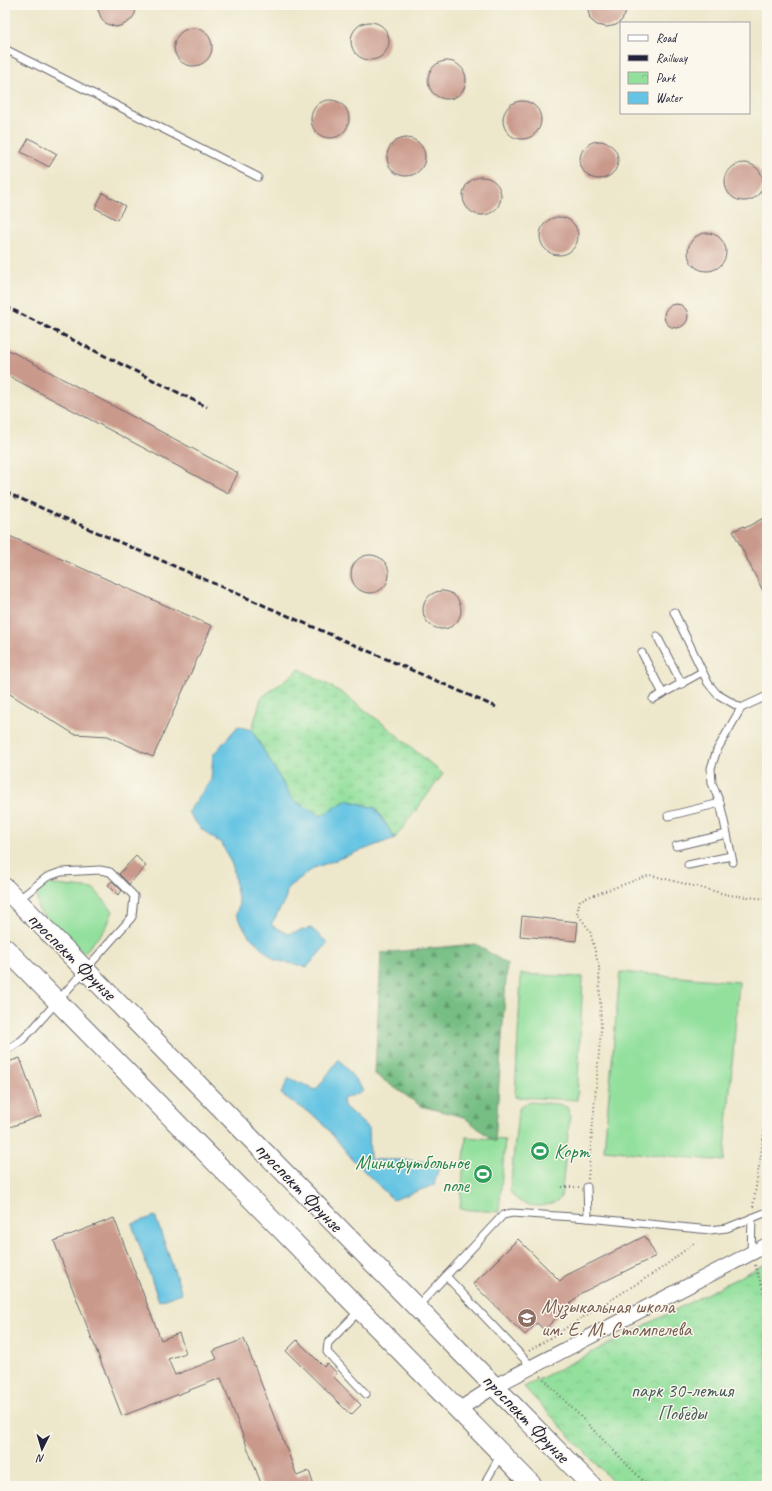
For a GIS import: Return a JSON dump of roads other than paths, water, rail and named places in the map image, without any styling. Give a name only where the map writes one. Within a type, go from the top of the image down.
[{"type":"main road","name":"проспект Фрунзе","points":[[11,894],[592,1486]]},
{"type":"main road","name":"проспект Фрунзе","points":[[5,948],[532,1486]]},
{"type":"street","points":[[458,1410],[495,1386],[767,1245]]},
{"type":"lane","points":[[5,50],[258,177]]},
{"type":"lane","points":[[674,612],[702,672],[717,694],[741,708]]},
{"type":"lane","points":[[657,636],[682,684]]},
{"type":"lane","points":[[642,654],[663,694]]},
{"type":"lane","points":[[653,700],[702,672]]},
{"type":"lane","points":[[688,865],[732,859],[720,803],[712,783],[711,768],[717,750],[741,708],[767,696]]},
{"type":"lane","points":[[668,816],[720,803]]},
{"type":"lane","points":[[676,846],[727,834]]},
{"type":"lane","points":[[5,1051],[22,1040],[132,917],[134,896],[110,872],[100,870],[61,872],[11,894]]},
{"type":"lane","points":[[587,1187],[588,1218]]},
{"type":"lane","points":[[417,1307],[503,1215],[512,1213],[588,1218],[710,1230],[726,1228],[767,1212]]},
{"type":"lane","points":[[751,1253],[752,1218]]},
{"type":"lane","points":[[446,1276],[532,1367]]},
{"type":"lane","points":[[360,1310],[328,1343],[327,1352],[366,1394]]},
{"type":"lane","points":[[485,1486],[487,1479],[501,1454]]},
{"type":"water","points":[[238,726],[252,730],[292,799],[321,816],[347,800],[375,808],[395,838],[314,868],[288,887],[285,900],[271,925],[288,934],[311,928],[328,943],[307,967],[275,960],[249,936],[236,914],[239,905],[233,867],[222,844],[200,828],[188,812],[211,780],[213,755]]},
{"type":"water","points":[[339,1059],[364,1091],[343,1099],[344,1106],[369,1129],[370,1160],[407,1160],[440,1163],[434,1185],[393,1200],[354,1161],[320,1120],[281,1094],[289,1078],[316,1090]]},
{"type":"water","points":[[155,1216],[182,1293],[159,1301],[132,1224]]},
{"type":"railway","points":[[5,306],[207,407]]},
{"type":"railway","points":[[5,492],[496,707]]},
{"type":"place","name":"Корт","points":[[540,1151]]},
{"type":"place","name":"Минифутбольное поле","points":[[483,1174]]},
{"type":"place","name":"Музыкальная школа им. Е. М. Стомпелева","points":[[527,1318]]},
{"type":"park label","name":"парк 30-летия Победы","points":[[682,1402]]}]
